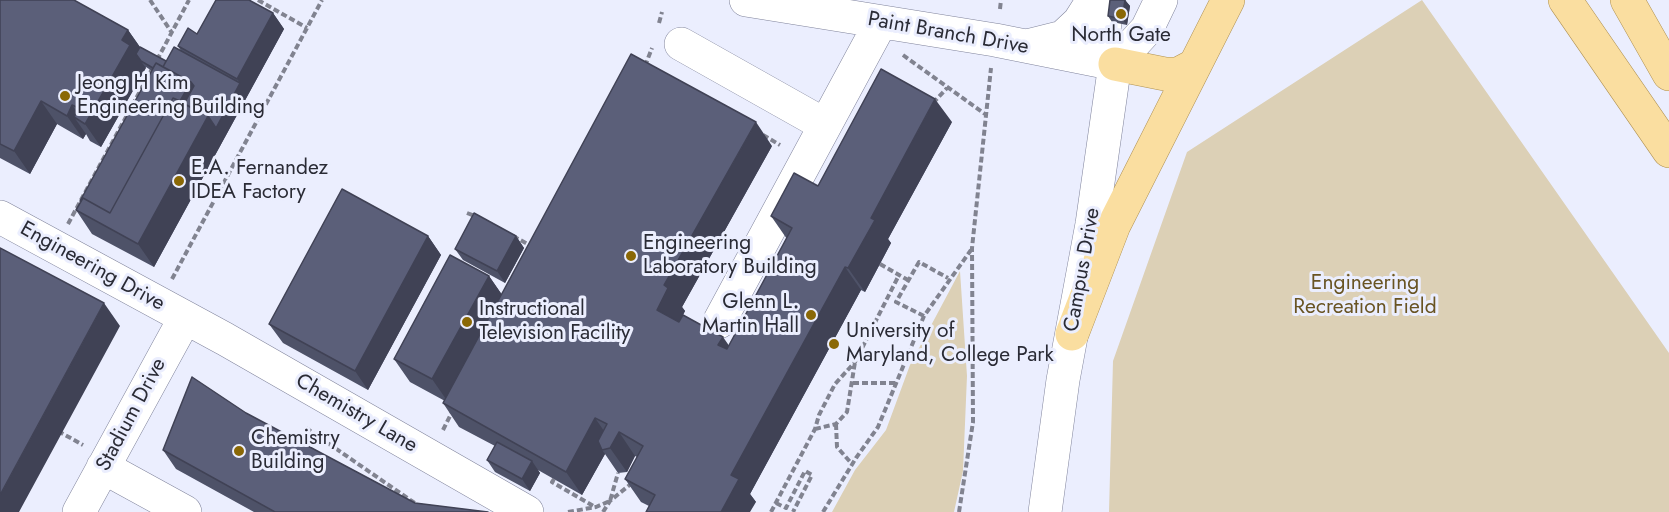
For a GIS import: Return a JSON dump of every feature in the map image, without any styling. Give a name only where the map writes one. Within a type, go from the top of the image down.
[{"type":"main road","points":[[1072,334],[1113,225],[1228,0]]},
{"type":"main road","points":[[1546,0],[1574,28],[1596,45]]},
{"type":"main road","points":[[1565,0],[1669,151]]},
{"type":"main road","points":[[1627,0],[1669,74]]},
{"type":"main road","points":[[1114,64],[1165,74],[1178,74],[1195,65]]},
{"type":"street","name":"Paint Branch Drive","points":[[746,0],[1025,46],[1114,64]]},
{"type":"street","points":[[1025,46],[1063,37],[1079,22],[1093,0]]},
{"type":"street","name":"Campus Drive","points":[[1045,512],[1063,380],[1092,224],[1114,64],[1105,51],[1103,38],[1108,0]]},
{"type":"street","points":[[1114,64],[1147,29],[1161,0]]},
{"type":"street","points":[[718,322],[881,22]]},
{"type":"street","points":[[664,41],[825,125]]},
{"type":"street","name":"Engineering Drive","points":[[0,217],[184,318]]},
{"type":"street","name":"Stadium Drive","points":[[79,512],[96,458],[184,318]]},
{"type":"street","name":"Chemistry Lane","points":[[184,318],[527,512]]},
{"type":"street","points":[[96,458],[184,512]]},
{"type":"path","points":[[150,0],[172,33]]},
{"type":"path","points":[[64,231],[189,0]]},
{"type":"path","points":[[258,0],[307,28]]},
{"type":"path","points":[[171,280],[322,0]]},
{"type":"path","points":[[1000,9],[1001,0]]},
{"type":"path","points":[[644,69],[664,41],[662,12]]},
{"type":"path","points":[[903,56],[985,114]]},
{"type":"path","points":[[959,512],[973,422],[972,249],[992,62]]},
{"type":"path","points":[[927,108],[947,88]]},
{"type":"path","points":[[925,95],[934,101]]},
{"type":"path","points":[[753,129],[780,145]]},
{"type":"path","points":[[467,213],[485,221]]},
{"type":"path","points":[[503,230],[541,253]]},
{"type":"path","points":[[824,512],[852,464],[878,427],[924,316],[948,278],[972,249]]},
{"type":"path","points":[[924,316],[896,302],[919,262],[948,278]]},
{"type":"path","points":[[880,264],[908,280]]},
{"type":"path","points":[[771,512],[815,429],[819,415],[835,384],[855,362],[898,275]]},
{"type":"path","points":[[815,429],[836,424],[847,412],[855,362]]},
{"type":"path","points":[[853,383],[896,382]]},
{"type":"path","points":[[446,422],[456,404]]},
{"type":"path","points":[[836,424],[837,447],[852,464]]},
{"type":"path","points":[[49,426],[96,458]]},
{"type":"path","points":[[306,428],[428,512]]},
{"type":"path","points":[[776,503],[786,508],[805,471],[812,475],[794,512]]},
{"type":"path","points":[[603,512],[610,501],[618,473]]},
{"type":"path","points":[[554,479],[552,482],[596,507]]},
{"type":"path","points":[[568,512],[596,507],[610,501],[636,480]]},
{"type":"green space","name":"Engineering Recreation Field","points":[[1422,0],[1669,353],[1669,512],[1109,512],[1113,361],[1187,152]]},
{"type":"green space","points":[[960,271],[967,376],[963,471],[954,512],[832,512],[855,470],[886,430],[910,365]]},
{"type":"building","name":"Jeong H Kim Engineering Building","points":[[0,0],[74,0],[128,30],[122,40],[130,45],[85,124],[74,117],[79,108],[72,105],[67,116],[41,101],[14,151],[0,144]]},
{"type":"building","points":[[216,0],[249,0],[273,13],[237,79],[178,46],[188,28],[197,34]]},
{"type":"building","points":[[1110,0],[1125,0],[1122,19],[1108,16]]},
{"type":"building","points":[[140,47],[166,61],[163,67],[156,63],[153,68],[141,61],[136,54]]},
{"type":"building","points":[[174,47],[240,83],[216,128],[208,116],[184,104],[194,86],[191,82],[163,67]]},
{"type":"building","points":[[631,54],[756,122],[664,285],[668,288],[657,310],[679,322],[683,315],[723,337],[718,345],[727,349],[792,228],[771,216],[794,173],[818,186],[881,69],[935,99],[871,218],[875,220],[848,268],[845,267],[731,475],[739,479],[721,512],[646,512],[655,495],[625,479],[643,446],[619,432],[610,448],[602,450],[598,441],[607,424],[595,418],[566,472],[443,403]]},
{"type":"building","points":[[156,63],[191,82],[180,101],[173,98],[110,213],[83,198],[80,201]]},
{"type":"building","points":[[173,98],[208,116],[138,244],[76,210],[83,198],[110,213]]},
{"type":"building","points":[[342,189],[428,236],[355,371],[269,324]]},
{"type":"building","points":[[474,213],[516,236],[497,271],[455,249]]},
{"type":"building","points":[[0,248],[104,303],[0,495]]},
{"type":"building","points":[[450,255],[489,276],[432,379],[394,359]]},
{"type":"building","name":"Chemistry Building","points":[[192,377],[246,413],[415,503],[488,512],[275,512],[163,450]]},
{"type":"building","points":[[497,442],[532,461],[522,479],[487,460]]},
{"type":"place","name":"North Gate","points":[[1121,14]]},
{"type":"place","name":"Jeong H Kim Engineering Building","points":[[65,96]]},
{"type":"place","name":"E.A. Fernandez IDEA Factory","points":[[179,181]]},
{"type":"place","name":"Engineering Laboratory Building","points":[[631,256]]},
{"type":"place","name":"Glenn L. Martin Hall","points":[[811,315]]},
{"type":"place","name":"Instructional Television Facility","points":[[467,322]]},
{"type":"place","name":"University of Maryland, College Park","points":[[834,344]]},
{"type":"place","name":"Chemistry Building","points":[[239,451]]}]
